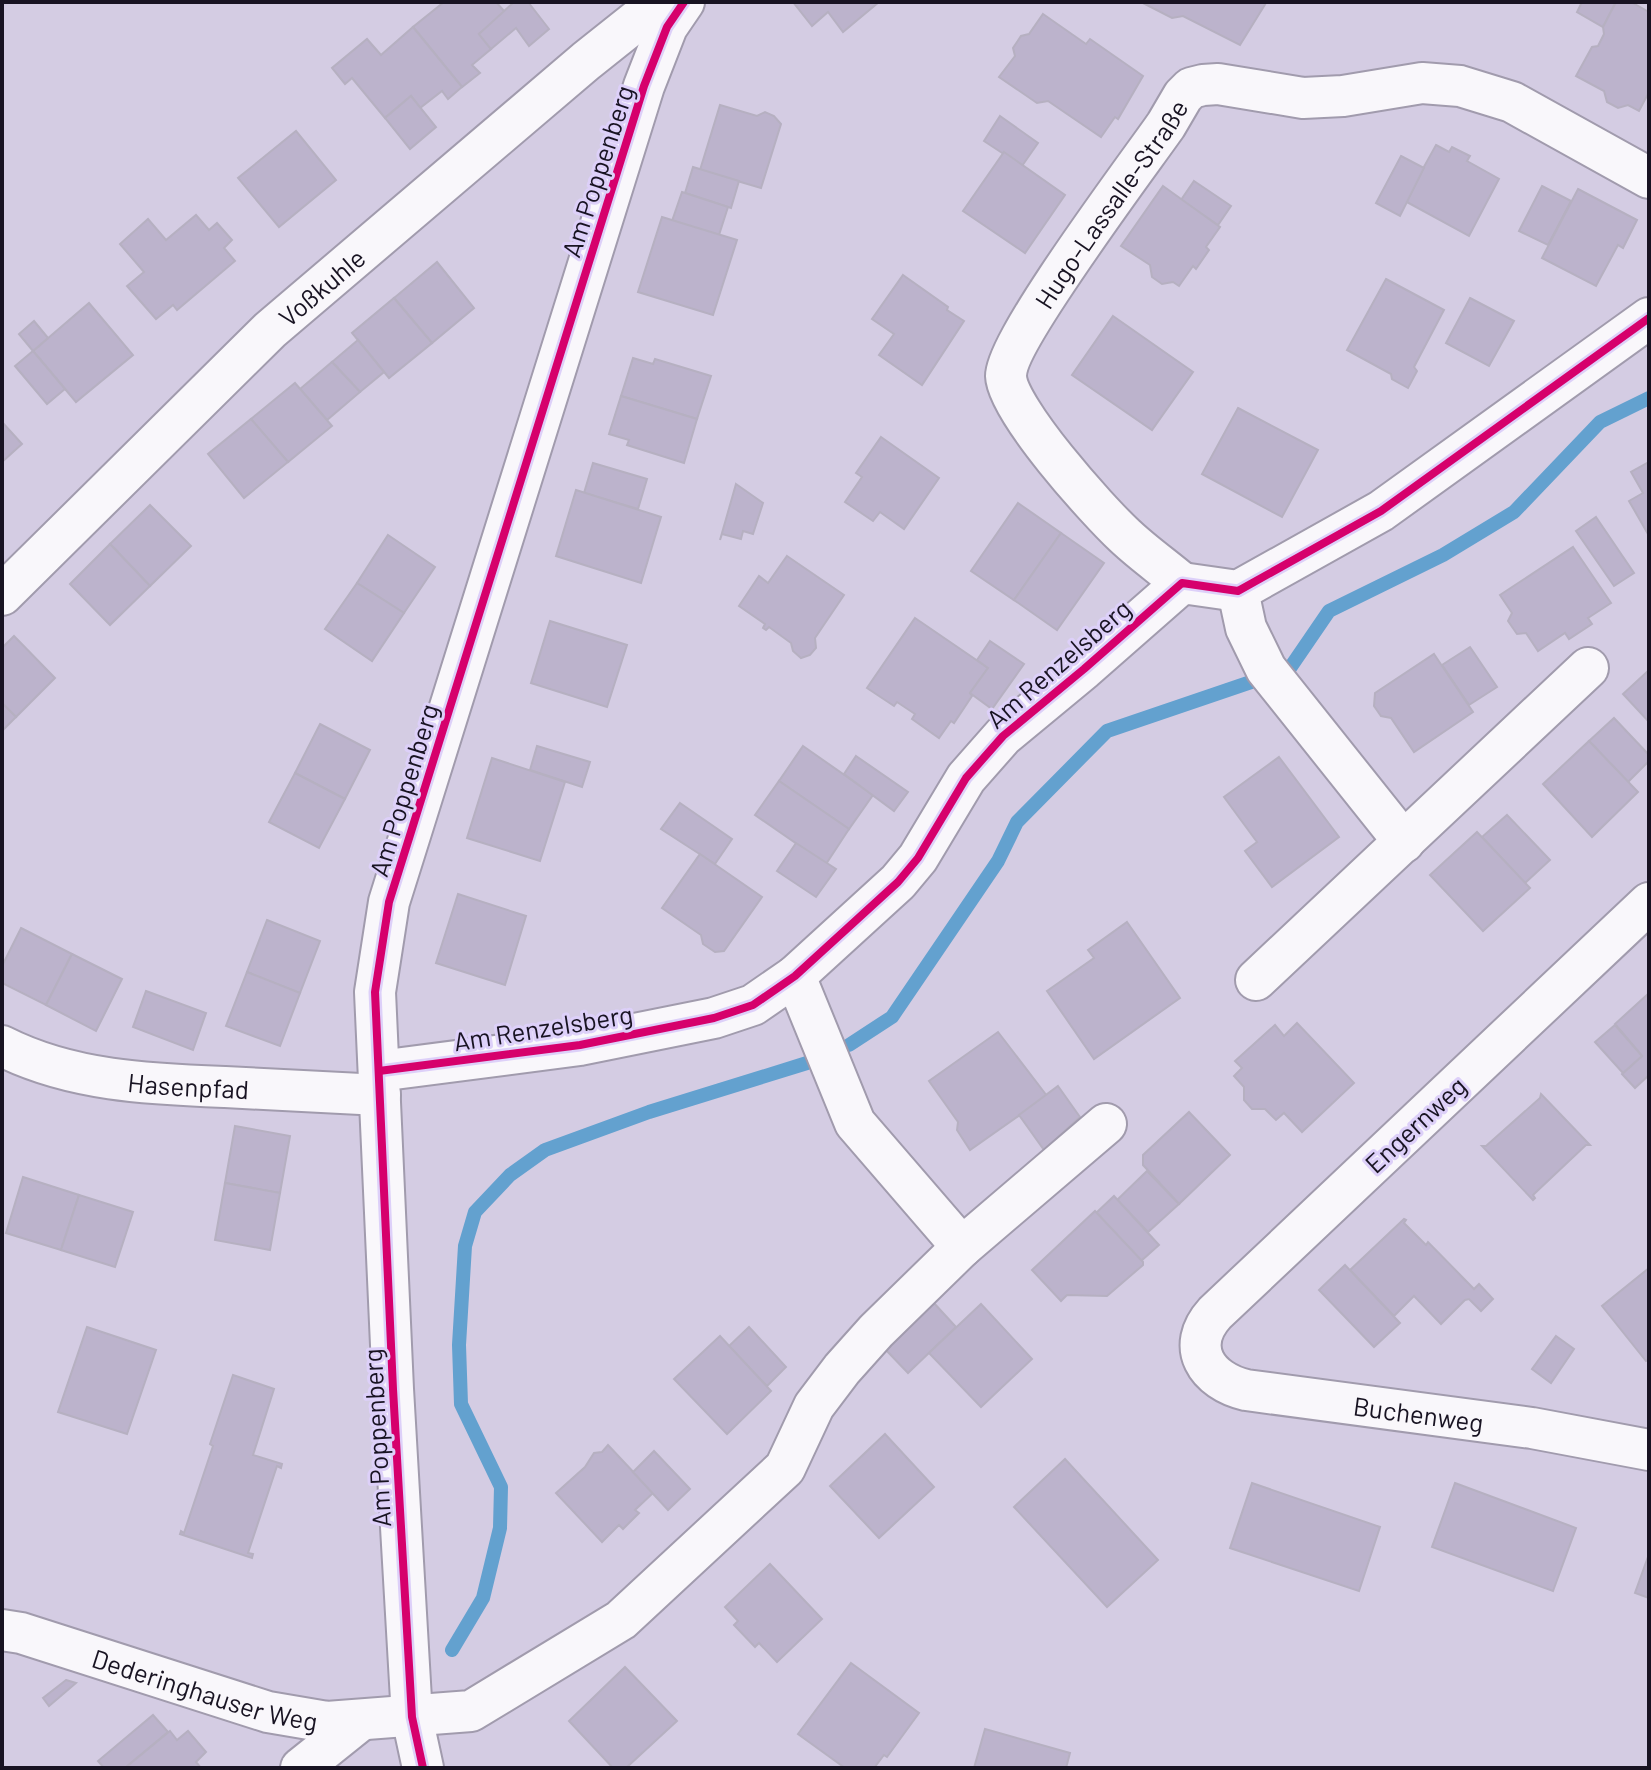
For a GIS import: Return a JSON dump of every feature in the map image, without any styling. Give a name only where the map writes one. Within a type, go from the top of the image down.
[{"type":"street","name":"Voßkuhle","points":[[2,595],[270,330],[586,61],[660,2]]},
{"type":"street","name":"Am Poppenberg","points":[[427,1765],[412,1717],[375,992],[389,902],[644,86],[667,27],[684,2]]},
{"type":"street","name":"Hugo-Lassalle-Straße","points":[[1182,583],[1104,515],[1027,421],[1015,403],[1006,378],[1008,362],[1032,320],[1191,88],[1218,84],[1303,98],[1343,96],[1422,83],[1460,86],[1512,102],[1649,178]]},
{"type":"street","points":[[1182,583],[1238,591],[1381,511],[1649,318]]},
{"type":"street","name":"Am Renzelsberg","points":[[379,1083],[714,1018],[753,1005],[795,976],[898,882],[918,858],[966,778],[1003,736],[1182,583]]},
{"type":"street","points":[[1238,591],[1246,628],[1266,669],[1404,842]]},
{"type":"street","points":[[1256,980],[1588,668]]},
{"type":"street","name":"Engernweg","points":[[1203,1357],[1204,1332],[1215,1313],[1649,903]]},
{"type":"street","points":[[795,976],[855,1123],[962,1247]]},
{"type":"street","name":"Hasenpfad","points":[[2,1046],[17,1054],[90,1077],[170,1085],[379,1083]]},
{"type":"street","points":[[412,1717],[471,1711],[621,1620],[785,1468],[814,1406],[876,1331],[962,1247],[1106,1124]]},
{"type":"street","name":"Buchenweg","points":[[1203,1357],[1206,1366],[1222,1383],[1246,1390],[1532,1428],[1649,1450]]},
{"type":"street","name":"Dederinghauser Weg","points":[[2,1630],[21,1633],[268,1712],[327,1722],[412,1717]]},
{"type":"street","points":[[301,1768],[361,1720]]},
{"type":"building","points":[[444,2],[496,2],[505,12],[479,34],[491,49],[472,65],[480,73],[462,87],[413,27]]},
{"type":"building","points":[[514,2],[528,2],[549,29],[529,46],[516,28],[491,49],[479,34]]},
{"type":"building","points":[[793,2],[879,2],[843,32],[828,12],[812,26]]},
{"type":"building","points":[[1141,2],[1266,3],[1240,45],[1183,16],[1172,18]]},
{"type":"building","points":[[1582,2],[1616,2],[1603,27],[1577,12]]},
{"type":"building","points":[[1616,2],[1631,2],[1649,12],[1649,92],[1639,111],[1628,105],[1618,108],[1607,102],[1604,91],[1576,76],[1592,47],[1598,46],[1604,34],[1603,27]]},
{"type":"building","points":[[1043,14],[1086,44],[1090,39],[1143,76],[1118,119],[1115,117],[1101,137],[1048,101],[1037,103],[999,77],[1015,56],[1013,48],[1021,36],[1029,34]]},
{"type":"building","points":[[413,27],[462,87],[448,99],[442,91],[420,108],[411,96],[385,118],[352,78],[345,84],[332,68],[367,39],[381,55]]},
{"type":"building","points":[[411,96],[436,127],[410,149],[385,118]]},
{"type":"building","points":[[720,105],[757,116],[765,112],[781,124],[761,188],[700,170]]},
{"type":"building","points":[[1000,116],[1038,143],[1022,166],[984,141]]},
{"type":"building","points":[[296,131],[336,180],[279,227],[238,178]]},
{"type":"building","points":[[1436,145],[1449,152],[1452,147],[1470,156],[1467,161],[1499,179],[1469,236],[1405,201]]},
{"type":"building","points":[[1004,152],[1065,195],[1025,253],[963,211]]},
{"type":"building","points":[[1401,156],[1424,168],[1400,216],[1376,203]]},
{"type":"building","points":[[693,167],[739,181],[731,208],[685,193]]},
{"type":"building","points":[[1194,181],[1231,206],[1218,225],[1181,200]]},
{"type":"building","points":[[1163,186],[1220,227],[1196,269],[1193,266],[1179,286],[1173,282],[1162,284],[1152,277],[1150,265],[1121,246]]},
{"type":"building","points":[[1542,186],[1571,201],[1548,245],[1519,231]]},
{"type":"building","points":[[1578,189],[1637,220],[1623,248],[1618,245],[1596,286],[1542,258]]},
{"type":"building","points":[[682,192],[728,207],[719,235],[672,221]]},
{"type":"building","points":[[196,215],[209,230],[217,223],[232,240],[224,248],[235,261],[177,310],[173,305],[156,319],[127,286],[144,272],[120,244],[148,219],[166,240]]},
{"type":"building","points":[[662,217],[737,240],[713,315],[638,292]]},
{"type":"building","points":[[437,262],[474,308],[432,343],[394,298]]},
{"type":"building","points":[[903,275],[964,321],[922,385],[879,355],[894,334],[872,319]]},
{"type":"building","points":[[1386,279],[1444,310],[1414,367],[1417,371],[1408,388],[1392,379],[1391,374],[1347,350]]},
{"type":"building","points":[[394,298],[432,343],[389,378],[352,333]]},
{"type":"building","points":[[1470,298],[1514,321],[1489,366],[1446,343]]},
{"type":"building","points":[[89,303],[133,355],[76,402],[33,351]]},
{"type":"building","points":[[1113,316],[1193,372],[1152,430],[1072,375]]},
{"type":"building","points":[[34,321],[48,338],[33,351],[19,334]]},
{"type":"building","points":[[358,340],[384,372],[360,392],[332,362]]},
{"type":"building","points":[[33,351],[65,389],[47,404],[15,366]]},
{"type":"building","points":[[633,358],[653,364],[655,359],[711,376],[697,419],[621,396]]},
{"type":"building","points":[[332,362],[360,392],[327,420],[300,389]]},
{"type":"building","points":[[295,383],[332,426],[288,462],[251,419]]},
{"type":"building","points":[[621,396],[697,419],[684,463],[627,445],[629,440],[609,434]]},
{"type":"building","points":[[1238,408],[1318,450],[1282,517],[1202,474]]},
{"type":"building","points":[[251,419],[288,462],[244,498],[208,454]]},
{"type":"building","points":[[2,422],[22,444],[2,462]]},
{"type":"building","points":[[881,437],[939,478],[904,529],[880,512],[873,521],[845,502],[862,477],[856,473]]},
{"type":"building","points":[[1649,462],[1648,534],[1629,501],[1643,493],[1631,472]]},
{"type":"building","points":[[593,463],[647,479],[638,509],[584,493]]},
{"type":"building","points":[[736,484],[763,503],[753,534],[743,531],[741,539],[722,534],[720,540]]},
{"type":"building","points":[[576,490],[661,517],[641,583],[556,556]]},
{"type":"building","points":[[1018,503],[1061,533],[1014,600],[971,571]]},
{"type":"building","points":[[150,505],[191,546],[150,586],[110,544]]},
{"type":"building","points":[[1596,517],[1634,573],[1614,586],[1576,531]]},
{"type":"building","points":[[1061,533],[1104,563],[1057,630],[1014,600]]},
{"type":"building","points":[[388,535],[435,567],[404,613],[357,583]]},
{"type":"building","points":[[110,544],[150,586],[110,625],[70,584]]},
{"type":"building","points":[[1573,547],[1611,603],[1588,618],[1592,624],[1569,639],[1565,633],[1538,651],[1526,633],[1517,634],[1508,621],[1512,613],[1500,595]]},
{"type":"building","points":[[787,556],[844,595],[815,638],[816,648],[810,655],[801,658],[793,651],[791,643],[769,627],[766,630],[763,628],[765,624],[739,606],[759,576],[768,583]]},
{"type":"building","points":[[357,583],[404,613],[372,661],[325,629]]},
{"type":"building","points":[[915,618],[988,668],[954,723],[951,721],[939,738],[912,719],[915,714],[897,702],[894,706],[867,688]]},
{"type":"building","points":[[550,621],[627,645],[607,707],[531,683]]},
{"type":"building","points":[[14,636],[55,678],[16,717],[2,703],[2,648]]},
{"type":"building","points":[[990,641],[1024,664],[992,709],[970,693],[988,668],[977,660]]},
{"type":"building","points":[[1470,647],[1497,687],[1469,705],[1442,665]]},
{"type":"building","points":[[1434,654],[1473,712],[1414,752],[1391,718],[1381,716],[1374,706],[1375,693]]},
{"type":"building","points":[[1649,670],[1649,722],[1623,694]]},
{"type":"building","points":[[2,703],[16,717],[2,731]]},
{"type":"building","points":[[1614,718],[1649,755],[1649,761],[1628,782],[1589,741]]},
{"type":"building","points":[[320,724],[370,750],[345,799],[295,773]]},
{"type":"building","points":[[1589,741],[1638,792],[1592,837],[1543,784]]},
{"type":"building","points":[[537,746],[590,762],[582,787],[530,770]]},
{"type":"building","points":[[803,746],[873,795],[849,829],[779,781]]},
{"type":"building","points":[[856,756],[908,792],[894,811],[844,774]]},
{"type":"building","points":[[1279,757],[1339,837],[1272,887],[1245,851],[1257,842],[1224,797]]},
{"type":"building","points":[[492,758],[565,782],[540,861],[467,838]]},
{"type":"building","points":[[295,773],[345,799],[319,848],[269,822]]},
{"type":"building","points":[[779,781],[849,829],[826,864],[755,815]]},
{"type":"building","points":[[680,803],[732,839],[715,864],[661,829]]},
{"type":"building","points":[[1507,815],[1550,860],[1525,883],[1482,837]]},
{"type":"building","points":[[1477,832],[1530,888],[1483,931],[1430,875]]},
{"type":"building","points":[[796,843],[836,869],[816,897],[777,871]]},
{"type":"building","points":[[700,854],[762,897],[724,951],[715,952],[703,944],[701,935],[662,908]]},
{"type":"building","points":[[458,894],[526,916],[505,985],[436,963]]},
{"type":"building","points":[[267,920],[320,941],[300,993],[247,972]]},
{"type":"building","points":[[1127,922],[1180,998],[1094,1059],[1047,991],[1094,958],[1088,950]]},
{"type":"building","points":[[21,928],[72,954],[46,1005],[2,983],[2,966]]},
{"type":"building","points":[[72,954],[122,979],[96,1031],[46,1005]]},
{"type":"building","points":[[247,972],[300,993],[280,1046],[226,1026]]},
{"type":"building","points":[[146,991],[206,1013],[193,1050],[133,1027]]},
{"type":"building","points":[[1649,993],[1649,1075],[1635,1088],[1622,1074],[1642,1056],[1615,1024]]},
{"type":"building","points":[[1297,1023],[1354,1083],[1302,1132],[1284,1113],[1276,1120],[1265,1109],[1252,1109],[1244,1100],[1244,1087],[1234,1076],[1242,1068],[1235,1061],[1275,1025],[1284,1036]]},
{"type":"building","points":[[1615,1025],[1642,1056],[1623,1073],[1595,1042]]},
{"type":"building","points":[[998,1032],[1047,1096],[970,1150],[957,1130],[958,1122],[929,1081]]},
{"type":"building","points":[[1058,1086],[1080,1117],[1044,1150],[1019,1115]]},
{"type":"building","points":[[1541,1094],[1590,1145],[1586,1145],[1533,1195],[1533,1200],[1482,1146],[1486,1146]]},
{"type":"building","points":[[1189,1112],[1230,1155],[1179,1204],[1143,1165],[1143,1155]]},
{"type":"building","points":[[235,1126],[290,1136],[280,1193],[225,1183]]},
{"type":"building","points":[[1147,1171],[1179,1204],[1148,1232],[1117,1200]]},
{"type":"building","points":[[23,1177],[79,1195],[61,1250],[6,1233]]},
{"type":"building","points":[[225,1183],[280,1193],[270,1250],[215,1240]]},
{"type":"building","points":[[79,1195],[133,1212],[115,1267],[61,1250]]},
{"type":"building","points":[[1114,1196],[1159,1245],[1141,1261],[1096,1213]]},
{"type":"building","points":[[1095,1211],[1143,1265],[1107,1296],[1067,1295],[1061,1301],[1032,1270]]},
{"type":"building","points":[[1404,1219],[1404,1223],[1426,1245],[1428,1242],[1474,1289],[1479,1284],[1493,1299],[1481,1311],[1469,1299],[1465,1300],[1441,1324],[1414,1296],[1394,1316],[1350,1270]]},
{"type":"building","points":[[1345,1265],[1400,1323],[1374,1347],[1319,1290]]},
{"type":"building","points":[[1649,1268],[1649,1359],[1646,1361],[1602,1306]]},
{"type":"building","points":[[933,1302],[956,1327],[908,1373],[884,1348]]},
{"type":"building","points":[[981,1304],[1032,1359],[981,1407],[929,1353]]},
{"type":"building","points":[[87,1327],[156,1350],[127,1434],[58,1412]]},
{"type":"building","points":[[749,1327],[786,1367],[767,1386],[729,1346]]},
{"type":"building","points":[[720,1336],[771,1391],[727,1434],[674,1379]]},
{"type":"building","points":[[1556,1336],[1574,1349],[1551,1383],[1532,1369]]},
{"type":"building","points":[[233,1375],[274,1389],[253,1455],[282,1464],[281,1468],[277,1466],[248,1553],[253,1554],[252,1558],[180,1534],[181,1531],[184,1533],[213,1446],[210,1444]]},
{"type":"building","points":[[885,1434],[934,1487],[879,1538],[830,1486]]},
{"type":"building","points":[[608,1445],[653,1493],[635,1510],[639,1513],[623,1529],[619,1525],[602,1542],[556,1493],[585,1467],[594,1453],[602,1452]]},
{"type":"building","points":[[654,1451],[690,1489],[668,1510],[633,1472]]},
{"type":"building","points":[[1065,1459],[1158,1560],[1107,1607],[1014,1507]]},
{"type":"building","points":[[1252,1483],[1380,1527],[1359,1591],[1230,1548]]},
{"type":"building","points":[[1455,1483],[1576,1528],[1553,1591],[1432,1547]]},
{"type":"building","points":[[1649,1554],[1649,1598],[1635,1593]]},
{"type":"building","points":[[770,1564],[822,1619],[777,1662],[759,1643],[755,1647],[734,1625],[738,1621],[725,1607]]},
{"type":"building","points":[[851,1663],[919,1713],[887,1757],[884,1755],[874,1768],[845,1768],[798,1734]]},
{"type":"building","points":[[625,1667],[677,1721],[626,1768],[613,1768],[569,1721]]},
{"type":"building","points":[[66,1680],[76,1683],[49,1706],[43,1698]]},
{"type":"building","points":[[153,1715],[168,1732],[125,1768],[104,1768],[98,1761]]},
{"type":"building","points":[[985,1729],[1070,1753],[1066,1768],[974,1768]]},
{"type":"building","points":[[170,1731],[177,1740],[188,1731],[206,1752],[196,1762],[201,1768],[125,1768]]},
{"type":"waterway","points":[[1290,668],[1329,611],[1443,555],[1514,512],[1600,422],[1649,398]]},
{"type":"waterway","points":[[849,1045],[892,1017],[998,861],[1017,822],[1107,731],[1251,682]]},
{"type":"waterway","points":[[452,1650],[483,1598],[500,1528],[501,1487],[461,1404],[459,1345],[465,1246],[475,1212],[510,1175],[545,1150],[649,1112],[807,1063]]},
{"type":"cycle path","points":[[423,1768],[412,1717],[375,992],[389,902],[644,86],[667,27],[684,2]]},
{"type":"cycle path","points":[[379,1071],[580,1045],[714,1018],[753,1005],[795,976],[898,882],[918,858],[966,778],[1003,736],[1182,583],[1238,591],[1381,511],[1649,318]]}]
